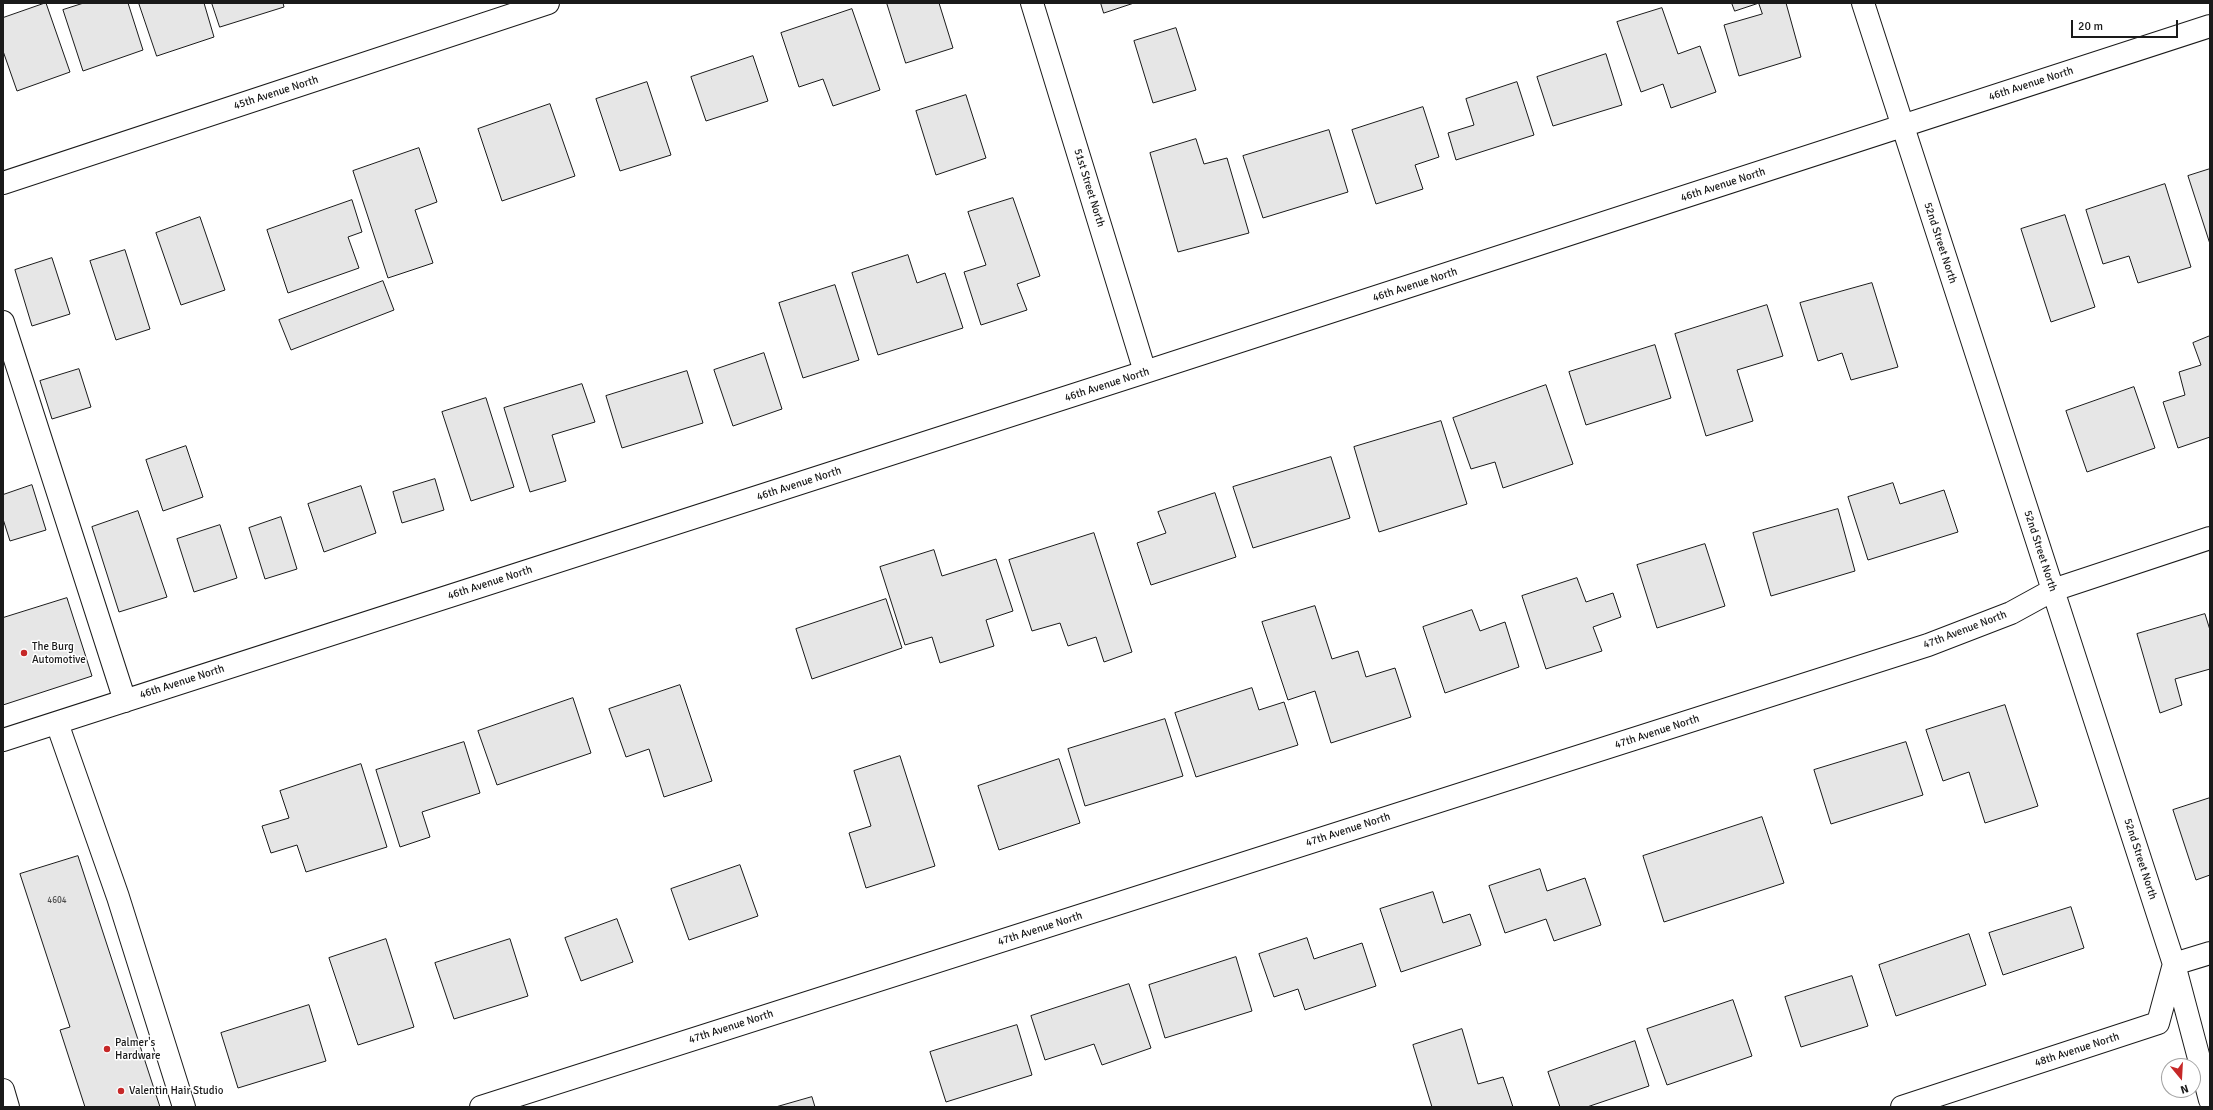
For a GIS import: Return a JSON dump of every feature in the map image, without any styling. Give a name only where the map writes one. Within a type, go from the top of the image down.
[{"type":"street","name":"45th Avenue North","points":[[3,183],[548,3]]},
{"type":"street","name":"51st Street North","points":[[1032,3],[1145,372]]},
{"type":"street","name":"52nd Street North","points":[[1863,3],[2174,964],[2210,1100]]},
{"type":"street","name":"46th Avenue North","points":[[3,740],[1145,372],[2210,26]]},
{"type":"street","points":[[3,322],[125,701]]},
{"type":"street","name":"47th Avenue North","points":[[481,1107],[1928,645],[2011,612],[2053,590],[2210,538]]},
{"type":"street","points":[[56,723],[118,898],[184,1107]]},
{"type":"street","points":[[2174,964],[2210,953]]},
{"type":"street","name":"48th Avenue North","points":[[1902,1107],[2158,1023],[2174,964]]},
{"type":"street","points":[[3,1090],[8,1107]]},
{"type":"building","points":[[46,3],[70,72],[17,91],[3,51],[3,18]]},
{"type":"building","points":[[84,3],[128,3],[143,50],[83,71],[63,10]]},
{"type":"building","points":[[139,3],[204,3],[214,37],[157,56]]},
{"type":"building","points":[[212,3],[283,3],[284,7],[220,27]]},
{"type":"building","points":[[887,3],[939,3],[953,48],[906,63]]},
{"type":"building","points":[[1101,3],[1134,3],[1104,13]]},
{"type":"building","points":[[1732,3],[1759,3],[1735,11]]},
{"type":"building","points":[[1759,3],[1786,3],[1801,57],[1739,76],[1724,25],[1762,14]]},
{"type":"building","points":[[1662,8],[1678,54],[1700,46],[1716,92],[1671,108],[1663,84],[1641,92],[1617,22]]},
{"type":"building","points":[[852,9],[880,90],[833,106],[823,79],[799,87],[781,33]]},
{"type":"building","points":[[1176,28],[1196,90],[1153,103],[1134,41]]},
{"type":"building","points":[[1606,54],[1622,105],[1553,126],[1537,77]]},
{"type":"building","points":[[753,56],[768,101],[706,121],[691,77]]},
{"type":"building","points":[[647,82],[671,155],[620,171],[596,99]]},
{"type":"building","points":[[1517,82],[1534,135],[1456,160],[1448,133],[1474,125],[1466,99]]},
{"type":"building","points":[[966,95],[986,158],[936,175],[916,111]]},
{"type":"building","points":[[550,104],[575,176],[502,201],[478,129]]},
{"type":"building","points":[[1423,107],[1439,157],[1415,165],[1423,189],[1376,204],[1352,130]]},
{"type":"building","points":[[1329,130],[1348,192],[1263,218],[1243,156]]},
{"type":"building","points":[[1196,139],[1204,164],[1227,158],[1249,233],[1178,252],[1150,153]]},
{"type":"building","points":[[419,148],[437,202],[415,210],[433,263],[388,278],[353,171]]},
{"type":"building","points":[[2210,169],[2210,244],[2188,176]]},
{"type":"building","points":[[2165,184],[2191,267],[2138,283],[2129,256],[2103,264],[2086,210]]},
{"type":"building","points":[[1013,198],[1040,276],[1017,284],[1027,310],[981,325],[964,272],[986,265],[968,212]]},
{"type":"building","points":[[352,200],[362,232],[348,237],[359,268],[288,293],[267,230]]},
{"type":"building","points":[[2065,215],[2095,307],[2051,322],[2021,229]]},
{"type":"building","points":[[200,217],[225,290],[181,305],[156,233]]},
{"type":"building","points":[[125,250],[150,329],[116,340],[90,261]]},
{"type":"building","points":[[908,255],[917,283],[945,273],[963,328],[878,355],[852,273]]},
{"type":"building","points":[[52,258],[70,314],[32,326],[15,270]]},
{"type":"building","points":[[383,281],[394,310],[291,350],[279,320]]},
{"type":"building","points":[[1872,283],[1898,367],[1851,380],[1842,353],[1818,361],[1800,303]]},
{"type":"building","points":[[835,285],[859,360],[803,378],[779,303]]},
{"type":"building","points":[[1767,305],[1783,356],[1737,370],[1753,421],[1706,436],[1675,334]]},
{"type":"building","points":[[2210,336],[2210,437],[2178,448],[2163,402],[2185,395],[2179,372],[2201,365],[2193,343]]},
{"type":"building","points":[[1655,345],[1671,398],[1586,425],[1569,372]]},
{"type":"building","points":[[764,353],[782,409],[733,426],[714,370]]},
{"type":"building","points":[[79,369],[91,407],[52,419],[40,381]]},
{"type":"building","points":[[687,371],[703,423],[622,448],[606,396]]},
{"type":"building","points":[[582,384],[595,422],[552,435],[566,481],[530,492],[504,408]]},
{"type":"building","points":[[1546,385],[1573,464],[1503,488],[1495,462],[1471,469],[1453,418]]},
{"type":"building","points":[[2134,387],[2155,448],[2087,472],[2066,411]]},
{"type":"building","points":[[486,398],[514,487],[471,501],[442,412]]},
{"type":"building","points":[[1441,421],[1467,504],[1379,532],[1354,447]]},
{"type":"building","points":[[186,446],[203,497],[163,511],[146,460]]},
{"type":"building","points":[[1331,457],[1350,518],[1253,548],[1233,487]]},
{"type":"building","points":[[435,479],[444,510],[402,523],[393,492]]},
{"type":"building","points":[[1893,483],[1900,504],[1944,490],[1958,532],[1868,560],[1848,497]]},
{"type":"building","points":[[32,485],[46,530],[10,541],[3,519],[3,495]]},
{"type":"building","points":[[361,486],[376,533],[324,552],[308,504]]},
{"type":"building","points":[[1215,493],[1236,557],[1151,585],[1137,543],[1166,533],[1158,512]]},
{"type":"building","points":[[1838,509],[1855,571],[1771,596],[1753,533]]},
{"type":"building","points":[[138,511],[167,597],[119,612],[92,527]]},
{"type":"building","points":[[281,517],[297,569],[265,579],[249,528]]},
{"type":"building","points":[[220,525],[237,578],[194,592],[177,539]]},
{"type":"building","points":[[1094,533],[1132,652],[1104,662],[1096,637],[1068,646],[1060,623],[1032,631],[1009,560]]},
{"type":"building","points":[[1705,544],[1725,606],[1657,628],[1637,565]]},
{"type":"building","points":[[934,550],[942,576],[996,559],[1013,611],[986,620],[994,646],[940,663],[932,637],[905,645],[880,567]]},
{"type":"building","points":[[1577,578],[1586,602],[1613,593],[1621,617],[1593,627],[1602,651],[1546,669],[1522,596]]},
{"type":"building","points":[[67,598],[92,676],[3,705],[3,618]]},
{"type":"building","points":[[886,599],[902,648],[812,679],[796,629]]},
{"type":"building","points":[[1315,606],[1332,659],[1358,651],[1366,677],[1395,668],[1411,717],[1331,743],[1315,691],[1288,700],[1262,622]]},
{"type":"building","points":[[1472,610],[1480,631],[1505,622],[1519,667],[1445,693],[1423,627]]},
{"type":"building","points":[[2205,614],[2210,630],[2210,669],[2175,679],[2182,705],[2160,713],[2137,634]]},
{"type":"building","points":[[680,685],[712,781],[664,797],[649,749],[626,757],[609,709]]},
{"type":"building","points":[[1252,688],[1259,710],[1284,702],[1298,745],[1196,777],[1175,713]]},
{"type":"building","points":[[573,698],[591,753],[497,785],[478,731]]},
{"type":"building","points":[[2005,705],[2038,806],[1985,823],[1969,772],[1943,781],[1926,730]]},
{"type":"building","points":[[1165,719],[1183,776],[1085,806],[1068,749]]},
{"type":"building","points":[[464,742],[480,793],[422,812],[430,837],[400,847],[376,770]]},
{"type":"building","points":[[1906,742],[1923,795],[1831,824],[1814,770]]},
{"type":"building","points":[[900,756],[935,866],[866,888],[849,833],[871,826],[854,771]]},
{"type":"building","points":[[1059,759],[1080,823],[999,850],[978,786]]},
{"type":"building","points":[[361,764],[387,847],[306,872],[297,845],[271,853],[262,826],[289,818],[280,791]]},
{"type":"building","points":[[2210,798],[2210,875],[2196,880],[2173,810]]},
{"type":"building","points":[[1762,817],[1784,883],[1664,922],[1643,856]]},
{"type":"building","points":[[78,856],[160,1107],[85,1107],[60,1030],[70,1027],[20,874]]},
{"type":"building","points":[[740,865],[758,916],[689,940],[671,889]]},
{"type":"building","points":[[1540,869],[1547,891],[1585,878],[1601,925],[1554,941],[1546,919],[1505,933],[1489,886]]},
{"type":"building","points":[[1433,892],[1443,923],[1470,914],[1481,945],[1401,972],[1380,909]]},
{"type":"building","points":[[2071,907],[2084,948],[2003,975],[1989,933]]},
{"type":"building","points":[[617,919],[633,962],[581,981],[565,938]]},
{"type":"building","points":[[1969,934],[1986,985],[1896,1016],[1879,965]]},
{"type":"building","points":[[1307,938],[1314,959],[1362,943],[1376,986],[1305,1010],[1298,989],[1274,997],[1259,954]]},
{"type":"building","points":[[386,939],[414,1027],[358,1045],[329,958]]},
{"type":"building","points":[[510,939],[528,996],[454,1019],[435,963]]},
{"type":"building","points":[[1236,957],[1252,1011],[1165,1038],[1149,985]]},
{"type":"building","points":[[1852,976],[1868,1026],[1801,1047],[1785,997]]},
{"type":"building","points":[[1129,984],[1151,1048],[1102,1065],[1094,1044],[1045,1060],[1031,1016]]},
{"type":"building","points":[[1733,1000],[1752,1056],[1667,1085],[1647,1029]]},
{"type":"building","points":[[309,1005],[326,1061],[238,1088],[221,1033]]},
{"type":"building","points":[[1017,1025],[1032,1075],[946,1102],[930,1052]]},
{"type":"building","points":[[1462,1029],[1478,1084],[1503,1077],[1513,1107],[1432,1107],[1413,1045]]},
{"type":"building","points":[[1635,1041],[1649,1086],[1587,1107],[1560,1107],[1548,1072]]},
{"type":"building","points":[[812,1097],[815,1107],[776,1107]]},
{"type":"place","name":"The Burg Automotive","points":[[24,653]]},
{"type":"place","name":"Palmer's Hardware","points":[[107,1049]]},
{"type":"place","name":"Valentin Hair Studio","points":[[121,1091]]}]
